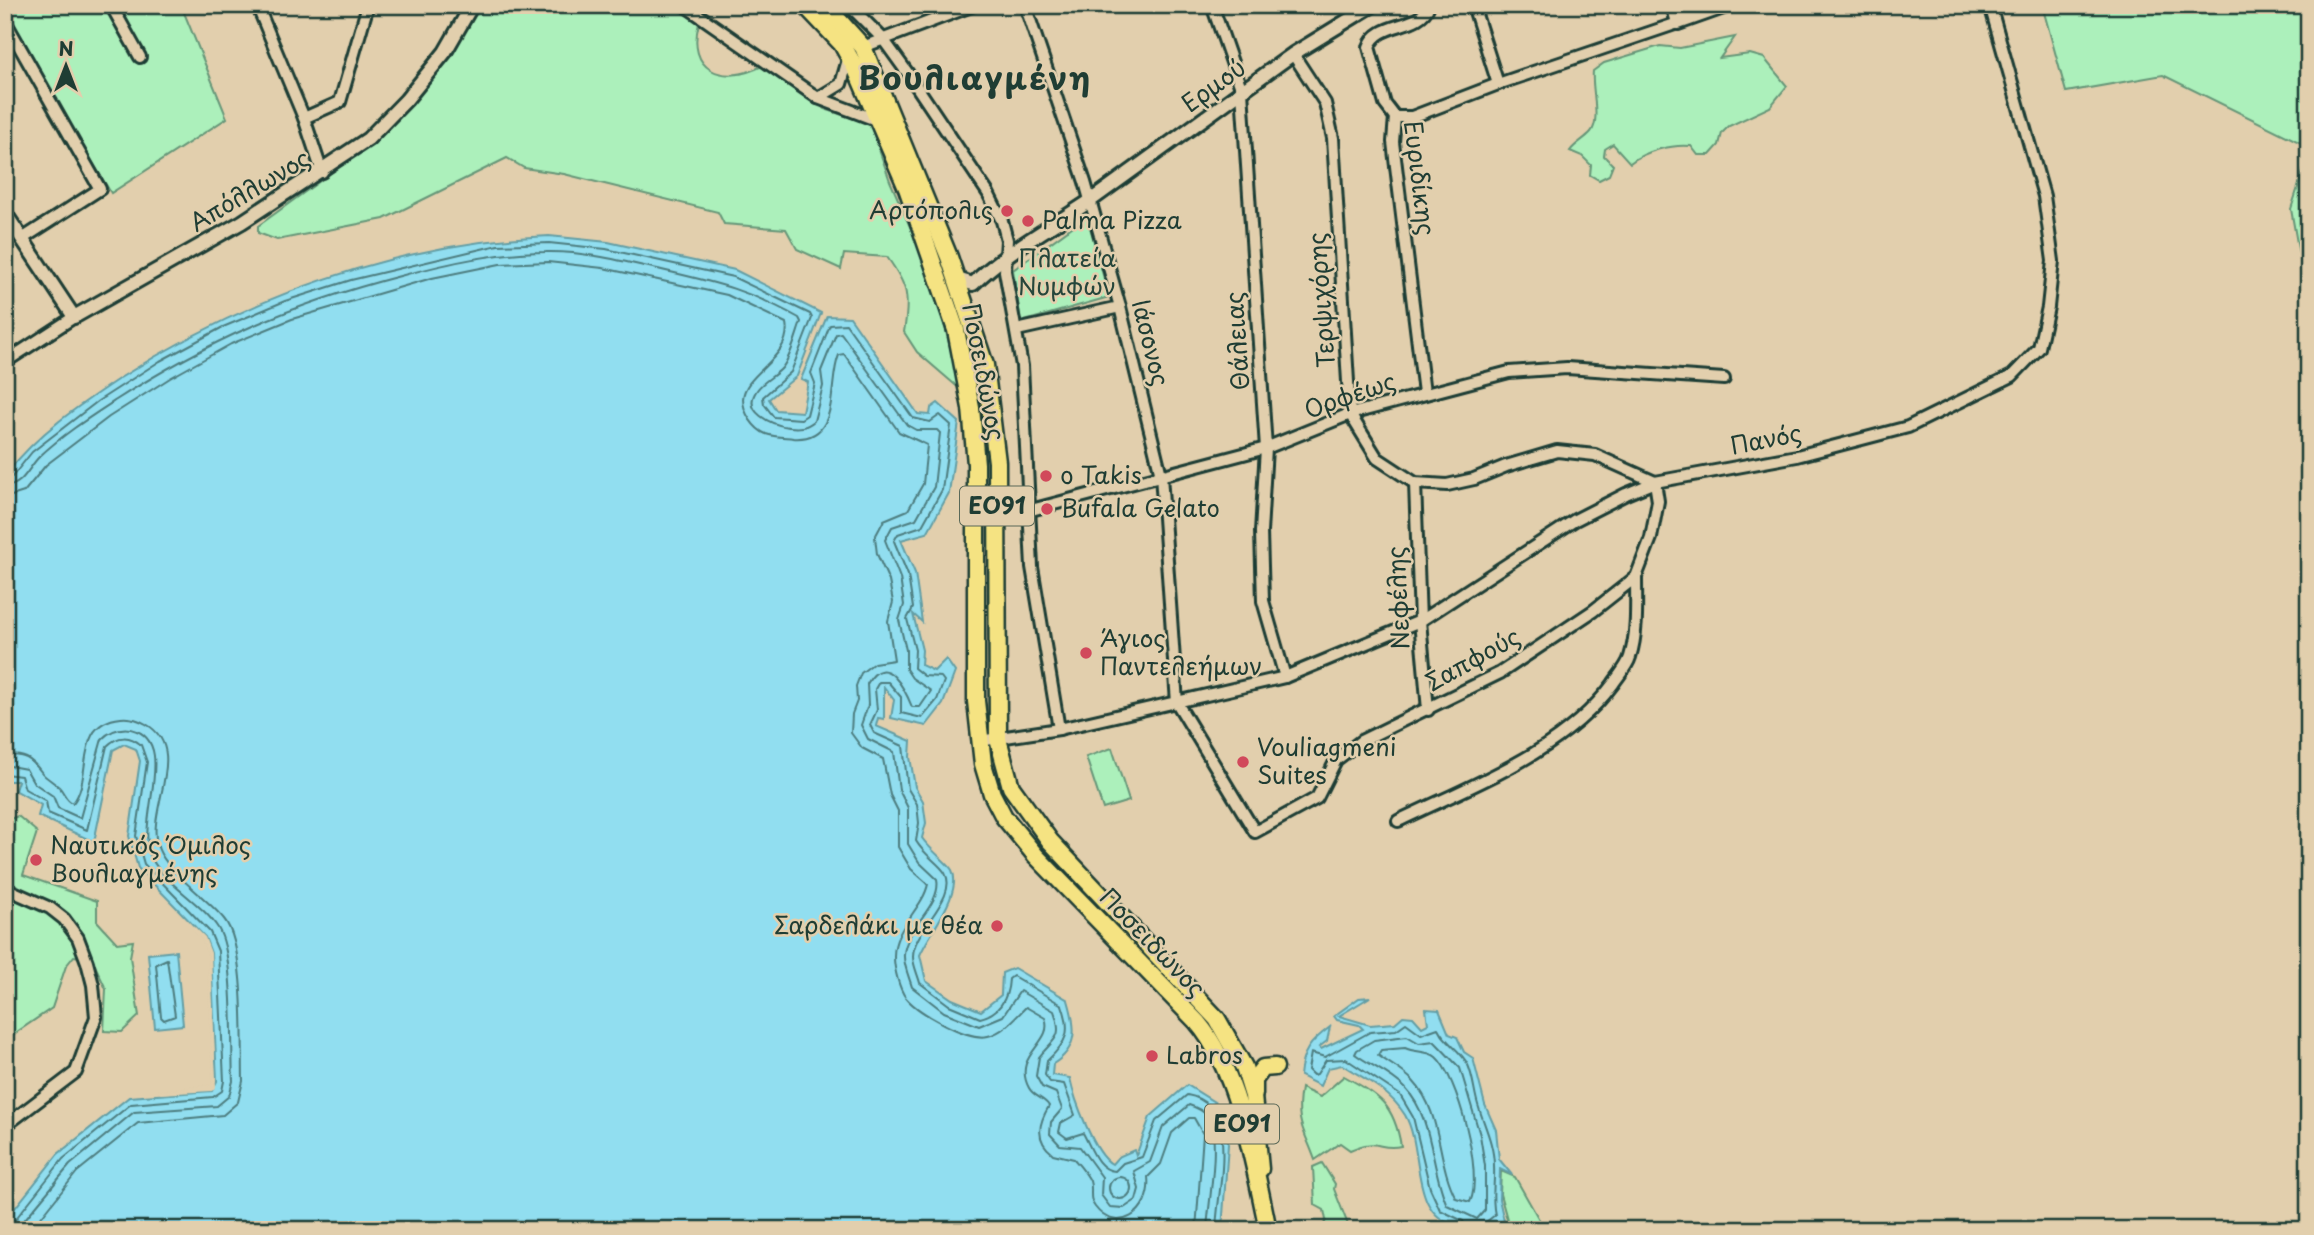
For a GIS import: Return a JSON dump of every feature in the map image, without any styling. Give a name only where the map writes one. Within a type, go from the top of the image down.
[{"type":"main road","name":"Ποσειδώνος","points":[[806,5],[856,51],[876,120],[985,365],[997,462],[998,739],[1011,787],[1035,823],[1209,1009],[1235,1050],[1253,1096],[1259,1137],[1261,1196]]},
{"type":"main road","name":"Ποσειδώνος","points":[[825,5],[856,51],[949,282],[975,444],[979,741],[992,794],[1019,836],[1197,1022],[1219,1055],[1227,1072],[1268,1230]]},
{"type":"main road","points":[[1219,1055],[1235,1050]]},
{"type":"main road","points":[[1253,1096],[1257,1075],[1263,1069],[1275,1067]]},
{"type":"street","points":[[111,5],[140,57]]},
{"type":"street","points":[[257,5],[304,118],[322,172]]},
{"type":"street","points":[[304,118],[340,102],[368,5]]},
{"type":"street","name":"Απόλλωνος","points":[[5,362],[74,317],[242,222],[322,172],[368,139],[406,100],[445,52],[472,5]]},
{"type":"street","points":[[684,5],[818,98],[876,120]]},
{"type":"street","points":[[849,5],[883,39],[988,193],[1007,240],[1024,405],[1032,567],[1059,729]]},
{"type":"street","points":[[818,98],[828,95],[841,84],[856,51],[974,5]]},
{"type":"street","name":"Ιάσονος","points":[[1025,5],[1120,307],[1161,475],[1177,703]]},
{"type":"street","name":"Θάλειας","points":[[1212,5],[1242,91],[1266,448],[1261,532],[1263,601],[1285,677]]},
{"type":"street","name":"Ευριδίκης","points":[[1424,393],[1393,142],[1395,117],[1385,104],[1369,47],[1379,33],[1421,17],[1429,5]]},
{"type":"street","points":[[1473,5],[1498,84]]},
{"type":"street","points":[[1673,5],[1678,23]]},
{"type":"street","points":[[1395,117],[1412,117],[1498,84],[1729,5]]},
{"type":"street","name":"Πανός","points":[[1177,703],[1285,677],[1419,621],[1575,520],[1655,482],[1797,456],[1908,427],[2012,376],[2039,348],[2048,307],[2053,261],[2044,196],[1990,5]]},
{"type":"street","name":"Ερμού","points":[[949,282],[983,274],[1009,257],[1293,54],[1366,6]]},
{"type":"street","points":[[5,21],[100,189],[22,239]]},
{"type":"street","name":"Τερψιχόρης","points":[[1293,54],[1325,103],[1333,138],[1350,414],[1377,458],[1415,483]]},
{"type":"street","points":[[5,213],[74,317]]},
{"type":"street","points":[[1017,330],[1120,307]]},
{"type":"street","name":"Ορφέως","points":[[997,519],[1266,448],[1350,414],[1509,372],[1536,368],[1724,379]]},
{"type":"street","points":[[1398,821],[1482,782],[1552,742],[1599,703],[1629,660],[1635,635],[1636,577],[1651,538],[1658,501],[1655,482],[1595,455],[1557,451],[1506,466],[1474,480],[1447,485],[1415,483]]},
{"type":"street","name":"Νεφέλης","points":[[1415,483],[1419,621],[1428,710]]},
{"type":"street","name":"Σαπφούς","points":[[1177,703],[1255,832],[1317,797],[1336,760],[1361,741],[1500,673],[1593,611],[1636,577]]},
{"type":"street","points":[[979,741],[1059,729],[1177,703]]},
{"type":"street","points":[[5,888],[50,908],[78,938],[93,985],[96,1017],[76,1072],[5,1126]]},
{"type":"green space","points":[[5,5],[181,5],[227,118],[111,193],[5,16]]},
{"type":"green space","points":[[477,5],[676,5],[699,23],[696,39],[698,53],[703,63],[711,70],[734,74],[762,66],[808,92],[824,109],[870,124],[890,181],[932,277],[961,390],[917,352],[904,332],[906,292],[887,257],[844,254],[841,269],[797,249],[786,229],[724,224],[718,212],[564,174],[524,168],[507,158],[384,219],[277,240],[258,233],[258,226],[368,146]]},
{"type":"green space","points":[[2042,5],[2309,5],[2309,147],[2163,75],[2066,92]]},
{"type":"green space","points":[[1735,37],[1720,58],[1750,54],[1764,58],[1787,86],[1770,107],[1729,126],[1710,155],[1698,155],[1691,146],[1676,146],[1659,149],[1630,163],[1613,144],[1605,149],[1604,156],[1613,165],[1609,175],[1599,180],[1590,175],[1591,165],[1582,156],[1570,151],[1594,127],[1596,112],[1593,71],[1604,63],[1660,46],[1680,48]]},
{"type":"green space","points":[[2309,153],[2309,285],[2300,260],[2291,209]]},
{"type":"green space","name":"Πλατεία Νυμφών","points":[[1087,216],[1109,297],[1021,322],[1013,270]]},
{"type":"green space","points":[[1112,748],[1129,801],[1103,809],[1086,757]]},
{"type":"green space","points":[[18,816],[37,832],[23,875],[97,901],[97,921],[117,943],[133,941],[130,957],[139,1016],[122,1032],[104,1031],[106,989],[92,959],[74,956],[66,966],[52,1008],[5,1040],[5,821]]},
{"type":"green space","points":[[1344,1076],[1367,1089],[1383,1103],[1394,1120],[1401,1146],[1373,1144],[1350,1150],[1340,1143],[1315,1160],[1300,1118],[1301,1088],[1320,1097]]},
{"type":"green space","points":[[1322,1163],[1335,1184],[1334,1189],[1350,1230],[1322,1228],[1326,1220],[1324,1210],[1315,1205],[1313,1167]]},
{"type":"green space","points":[[1501,1171],[1515,1177],[1545,1230],[1510,1230],[1500,1194]]},
{"type":"water","points":[[549,236],[608,242],[735,270],[821,313],[797,376],[769,399],[776,410],[802,412],[808,382],[801,379],[827,316],[850,317],[918,414],[930,415],[931,408],[938,403],[959,422],[949,493],[927,533],[901,540],[915,573],[922,622],[913,614],[922,650],[921,665],[934,671],[946,659],[955,672],[943,704],[926,726],[891,718],[894,700],[884,687],[884,719],[878,718],[876,726],[911,741],[910,757],[915,787],[923,801],[926,823],[922,838],[950,867],[954,879],[953,890],[944,913],[920,955],[926,981],[952,999],[981,1011],[1001,995],[1002,973],[1014,968],[1068,1000],[1073,1019],[1073,1036],[1067,1051],[1053,1064],[1052,1075],[1070,1078],[1092,1138],[1112,1164],[1118,1157],[1134,1150],[1136,1156],[1150,1117],[1187,1085],[1222,1107],[1229,1130],[1222,1230],[5,1230],[8,1217],[58,1154],[129,1097],[212,1091],[217,1081],[211,953],[205,937],[138,868],[129,836],[140,761],[136,749],[124,744],[113,750],[94,842],[38,816],[41,805],[15,790],[18,781],[5,781],[7,473],[32,445],[74,410],[120,378],[219,322],[272,299],[380,262],[436,249]]},
{"type":"water","points":[[176,951],[183,1025],[155,1028],[148,954]]},
{"type":"water","points":[[1370,997],[1339,1016],[1370,1025],[1395,1023],[1403,1016],[1413,1017],[1422,1027],[1428,1024],[1426,1009],[1439,1010],[1449,1034],[1457,1037],[1464,1052],[1473,1058],[1485,1105],[1496,1130],[1499,1159],[1512,1175],[1500,1169],[1499,1199],[1504,1221],[1481,1228],[1469,1228],[1442,1219],[1431,1209],[1424,1195],[1415,1145],[1405,1115],[1377,1086],[1342,1065],[1328,1068],[1320,1086],[1300,1076],[1308,1048],[1330,1027],[1327,1041],[1319,1047],[1321,1049],[1363,1029],[1359,1025],[1337,1020],[1334,1016],[1359,998]]},
{"type":"pier","points":[[195,927],[205,937],[211,953],[216,1087],[212,1091],[160,1094],[159,1091],[213,1085],[208,954],[202,939],[193,930]]},
{"type":"place","name":"Αρτόπολις","points":[[1007,211]]},
{"type":"place","name":"Palma Pizza","points":[[1028,221]]},
{"type":"place","name":"o Takis","points":[[1046,476]]},
{"type":"place","name":"Bufala Gelato","points":[[1047,509]]},
{"type":"place","name":"Άγιος Παντελεήμων","points":[[1086,653]]},
{"type":"place","name":"Vouliagmeni Suites","points":[[1243,762]]},
{"type":"place","name":"Ναυτικός Όμιλος Βουλιαγμένης","points":[[36,860]]},
{"type":"place","name":"Σαρδελάκι με θέα","points":[[997,926]]},
{"type":"place","name":"Labros","points":[[1152,1056]]},
{"type":"district","name":"Βουλιαγμένη","points":[[975,79]]}]
